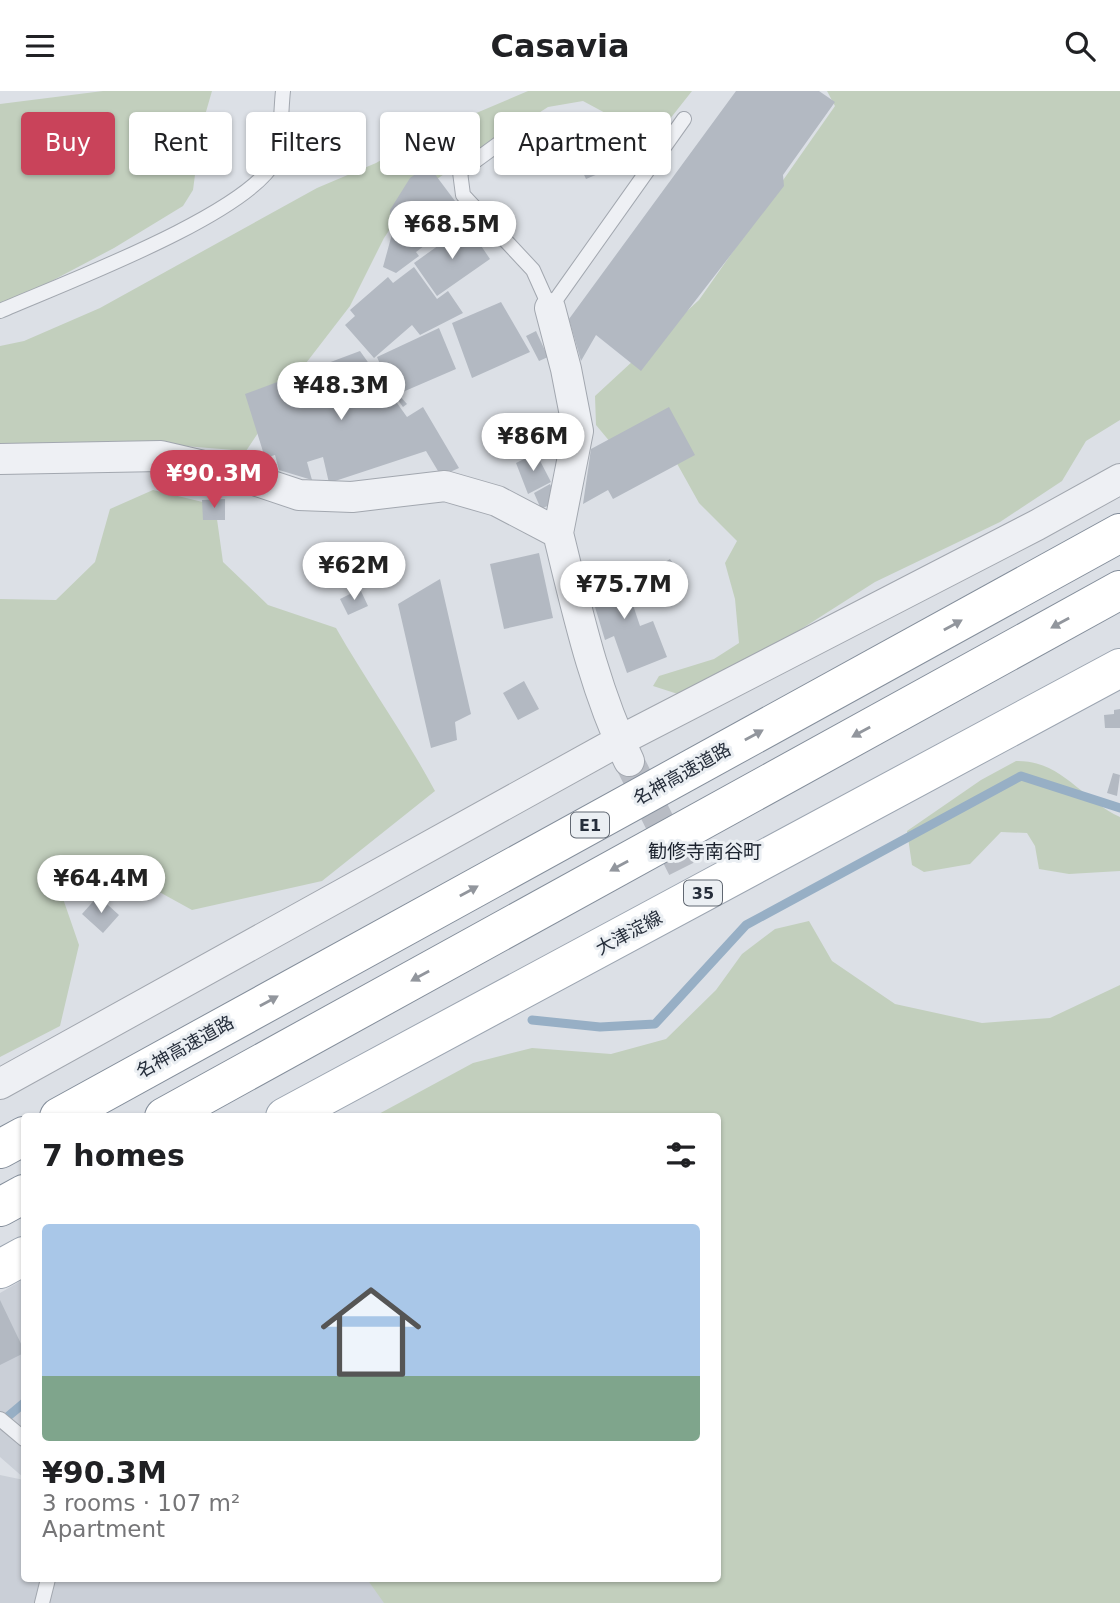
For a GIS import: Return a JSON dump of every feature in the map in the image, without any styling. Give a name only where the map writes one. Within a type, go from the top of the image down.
[{"type":"main road","name":"名神高速道路","points":[[66,1113],[1120,533]]},
{"type":"main road","points":[[171,1113],[1120,590]]},
{"type":"main road","name":"大津淀線","points":[[292,1113],[692,887],[1120,668]]},
{"type":"main road","points":[[0,1149],[21,1138]]},
{"type":"main road","points":[[0,1207],[21,1195]]},
{"type":"main road","points":[[0,1269],[21,1258]]},
{"type":"street","points":[[550,308],[578,431],[558,533],[583,636],[624,751]]},
{"type":"street","points":[[0,459],[161,456],[230,472],[299,495],[352,497],[445,486],[497,501],[558,533]]},
{"type":"street","points":[[0,1084],[624,751],[1120,479]]},
{"type":"lane","points":[[0,311],[135,252],[224,209],[242,197],[261,179],[275,159],[283,91]]},
{"type":"lane","points":[[550,308],[684,119]]},
{"type":"lane","points":[[494,147],[460,171],[463,195],[533,270],[550,308]]},
{"type":"lane","points":[[0,1419],[21,1435]]},
{"type":"lane","points":[[42,1603],[47,1582]]},
{"type":"shaded area","points":[[21,1281],[21,1475],[0,1457],[0,1293]]},
{"type":"shaded area","points":[[0,1475],[21,1479],[21,1582],[453,1582],[485,1603],[0,1603]]},
{"type":"green space","points":[[103,91],[212,91],[206,112],[129,112],[129,175],[195,175],[193,190],[183,206],[114,248],[27,294],[0,303],[0,104]]},
{"type":"green space","points":[[528,91],[692,91],[671,118],[671,112],[603,112],[583,101],[548,107],[540,112],[494,112],[494,142],[480,151],[478,112]]},
{"type":"green space","points":[[827,91],[1120,91],[1120,420],[1086,441],[1062,481],[1000,522],[875,582],[748,663],[681,695],[653,686],[659,676],[714,659],[739,643],[735,599],[725,563],[737,541],[699,503],[670,451],[616,449],[596,425],[595,396],[699,300],[835,106]]},
{"type":"green space","points":[[380,161],[380,175],[443,175],[412,196],[384,238],[350,306],[303,367],[252,397],[260,430],[246,451],[147,443],[0,448],[0,346],[24,341],[100,308],[317,188],[348,175],[366,175],[366,167]]},
{"type":"green space","points":[[153,490],[215,505],[223,562],[268,605],[336,628],[435,791],[322,881],[192,910],[114,867],[59,887],[79,945],[60,1026],[0,1057],[0,599],[56,600],[95,562],[110,509]]},
{"type":"green space","points":[[1016,761],[1032,762],[1059,774],[1120,817],[1120,871],[1069,874],[1039,869],[1035,846],[1027,833],[1001,832],[970,864],[924,872],[912,865],[907,831],[981,780]]},
{"type":"green space","points":[[809,921],[832,961],[895,1004],[982,1023],[1050,1018],[1120,985],[1120,1603],[384,1603],[369,1582],[721,1582],[721,1113],[381,1113],[473,1063],[532,1048],[611,1054],[666,1039],[716,990],[742,954],[775,929]]},
{"type":"building","points":[[736,91],[819,91],[835,102],[783,175],[784,186],[641,371],[596,335],[581,361],[569,319]]},
{"type":"building","points":[[414,175],[436,175],[458,205],[446,214],[453,224],[416,252],[419,256],[396,273],[383,267],[392,234],[390,210]]},
{"type":"building","points":[[467,225],[490,259],[437,296],[414,263]]},
{"type":"building","points":[[414,267],[437,299],[448,291],[463,313],[420,335],[412,325],[374,358],[345,325],[355,316],[350,310],[388,277],[393,283]]},
{"type":"building","points":[[501,302],[530,352],[472,378],[452,323]]},
{"type":"building","points":[[439,328],[456,369],[398,394],[407,404],[403,407],[392,392],[377,357]]},
{"type":"building","points":[[536,331],[548,357],[539,361],[526,336]]},
{"type":"building","points":[[360,351],[407,417],[423,407],[459,468],[441,476],[426,451],[329,483],[323,457],[307,462],[312,480],[279,470],[275,455],[265,458],[245,394]]},
{"type":"building","points":[[669,407],[695,455],[613,499],[608,490],[583,504],[591,449]]},
{"type":"building","points":[[536,453],[551,482],[528,494],[516,463]]},
{"type":"building","points":[[550,484],[558,501],[541,509],[534,493]]},
{"type":"building","points":[[225,499],[225,520],[203,520],[202,500]]},
{"type":"building","points":[[539,553],[553,618],[504,629],[490,564]]},
{"type":"building","points":[[670,559],[679,573],[660,585],[651,571]]},
{"type":"building","points":[[610,565],[625,581],[640,626],[653,621],[667,657],[627,673],[614,636],[605,640],[595,607],[590,574]]},
{"type":"building","points":[[440,579],[471,714],[455,722],[457,740],[431,748],[398,604]]},
{"type":"building","points":[[360,589],[368,606],[348,615],[340,599]]},
{"type":"building","points":[[524,681],[539,709],[518,720],[503,693]]},
{"type":"building","points":[[1120,709],[1120,728],[1105,728],[1104,715],[1114,714],[1114,710]]},
{"type":"building","points":[[1113,773],[1120,775],[1117,796],[1107,793]]},
{"type":"building","points":[[98,896],[119,915],[103,933],[82,914]]},
{"type":"building","points":[[0,1300],[21,1344],[21,1354],[0,1365]]},
{"type":"waterway","points":[[532,1020],[600,1027],[655,1024],[746,925],[1021,776],[1120,808]]},
{"type":"waterway","points":[[0,1423],[21,1406]]},
{"type":"tunnel","points":[[629,761],[687,877]]},
{"type":"district","name":"勧修寺南谷町","points":[[705,851]]}]
